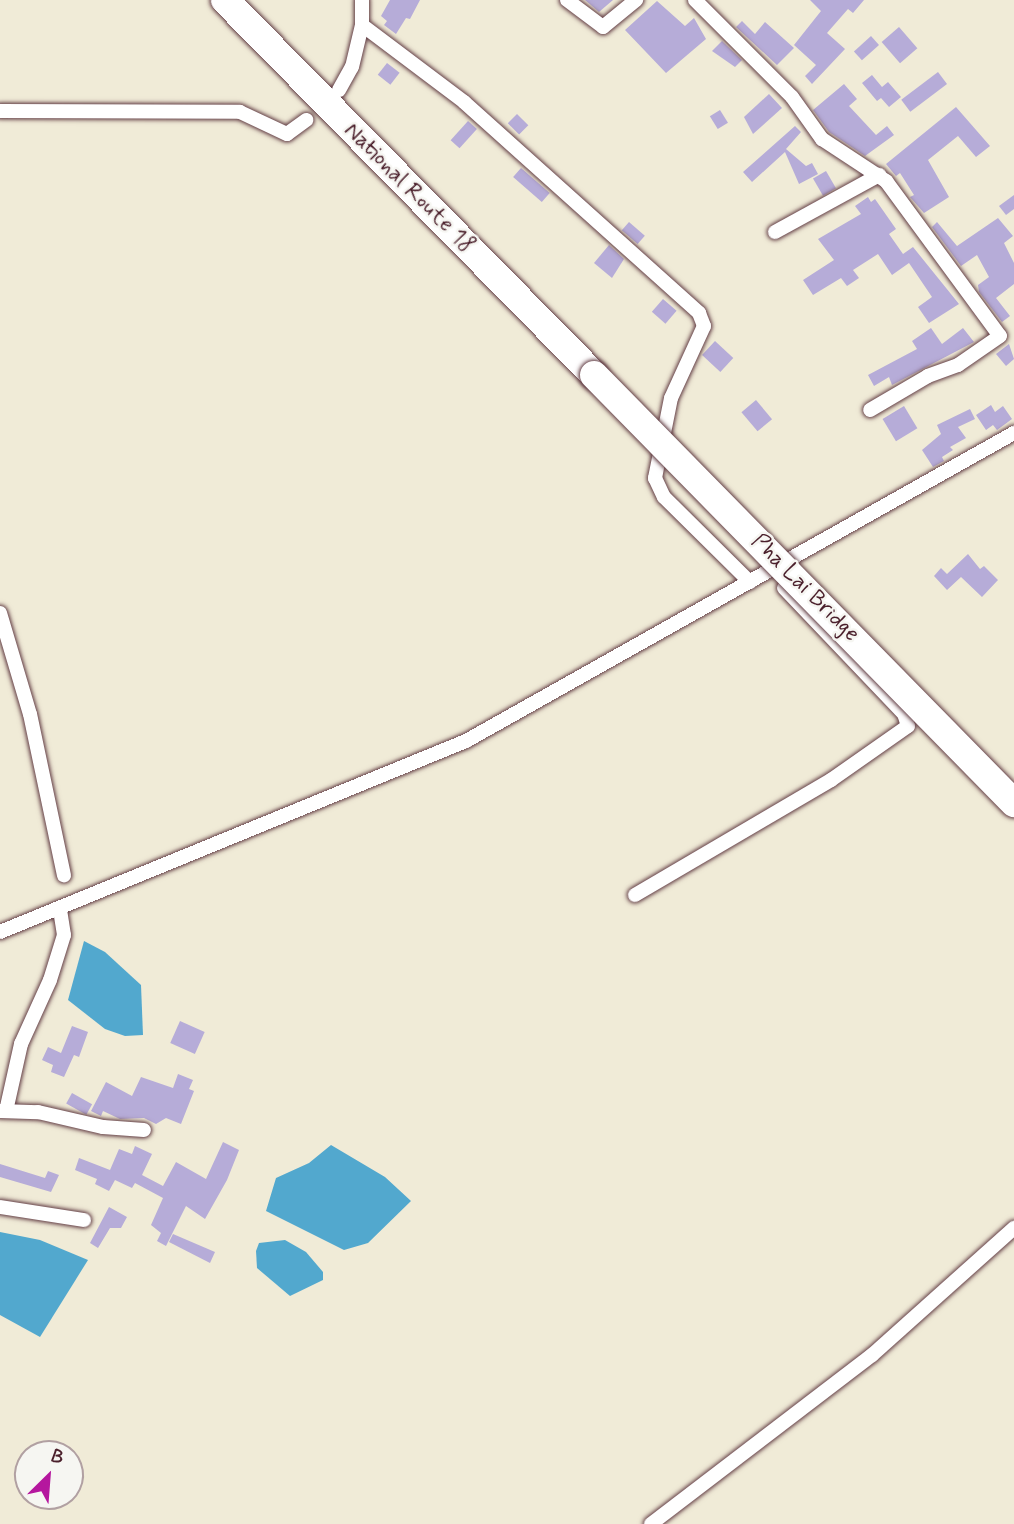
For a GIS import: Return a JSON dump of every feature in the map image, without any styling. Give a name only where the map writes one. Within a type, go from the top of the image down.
[{"type":"highway","name":"National Route 18","points":[[225,0],[594,375]]},
{"type":"highway","name":"Pha Lai Bridge","points":[[594,375],[1014,803]]},
{"type":"street","points":[[339,90],[352,67],[362,25],[362,0]]},
{"type":"street","points":[[567,0],[603,27],[636,0]]},
{"type":"street","points":[[695,0],[792,97],[822,139],[879,175],[1000,336],[958,365],[928,376],[870,410]]},
{"type":"street","points":[[362,25],[464,102],[699,313],[704,326],[671,398],[655,478],[664,497],[750,582]]},
{"type":"street","points":[[0,111],[240,112],[287,134],[306,120]]},
{"type":"street","points":[[775,232],[879,175]]},
{"type":"street","points":[[0,932],[466,741],[1014,433]]},
{"type":"street","points":[[635,895],[831,780],[908,726],[904,714],[768,572]]},
{"type":"street","points":[[0,613],[30,714],[64,875]]},
{"type":"street","points":[[60,909],[64,935],[50,980],[21,1044],[3,1111],[144,1129]]},
{"type":"street","points":[[0,1207],[84,1220]]},
{"type":"street","points":[[651,1524],[872,1355],[1014,1228]]},
{"type":"water","points":[[84,941],[105,952],[141,985],[143,1035],[125,1036],[105,1029],[68,1000]]},
{"type":"water","points":[[331,1145],[385,1177],[411,1201],[368,1243],[344,1250],[266,1211],[276,1178],[309,1163]]},
{"type":"water","points":[[0,1232],[40,1240],[88,1260],[40,1337],[0,1315]]},
{"type":"water","points":[[285,1240],[306,1252],[323,1272],[323,1280],[290,1296],[257,1268],[256,1251],[259,1243]]},
{"type":"building","points":[[390,0],[420,0],[410,19],[406,18],[396,34],[384,25],[387,21],[381,16]]},
{"type":"building","points":[[585,0],[613,0],[599,12]]},
{"type":"building","points":[[810,0],[864,0],[853,13],[848,9],[827,33],[845,49],[812,84],[805,76],[816,65],[794,45],[821,11]]},
{"type":"building","points":[[657,1],[685,26],[694,18],[706,39],[666,73],[625,30]]},
{"type":"building","points":[[742,21],[755,34],[765,22],[794,48],[777,65],[736,27]]},
{"type":"building","points":[[899,27],[917,48],[900,63],[882,42]]},
{"type":"building","points":[[871,36],[879,45],[862,60],[854,51]]},
{"type":"building","points":[[722,41],[742,60],[735,67],[712,51]]},
{"type":"building","points":[[387,63],[400,73],[390,85],[378,75]]},
{"type":"building","points":[[938,72],[947,84],[910,112],[901,100]]},
{"type":"building","points":[[872,75],[882,87],[888,82],[901,97],[889,107],[881,98],[877,101],[862,83]]},
{"type":"building","points":[[844,84],[857,99],[849,106],[876,135],[887,126],[894,135],[865,156],[829,132],[813,110]]},
{"type":"building","points":[[769,94],[782,108],[753,134],[744,117]]},
{"type":"building","points":[[956,107],[990,146],[976,157],[958,136],[928,160],[949,197],[924,213],[910,197],[914,195],[900,173],[896,176],[886,164]]},
{"type":"building","points":[[720,110],[728,123],[718,129],[710,116]]},
{"type":"building","points":[[517,114],[528,125],[519,135],[508,123]]},
{"type":"building","points":[[468,121],[477,129],[460,148],[451,140]]},
{"type":"building","points":[[795,126],[801,132],[786,149],[806,166],[812,163],[818,174],[799,184],[785,152],[752,182],[743,172]]},
{"type":"building","points":[[521,168],[550,193],[542,202],[513,177]]},
{"type":"building","points":[[826,171],[836,188],[823,196],[813,178]]},
{"type":"building","points":[[1014,195],[1014,209],[1006,215],[999,206]]},
{"type":"building","points":[[868,197],[871,202],[875,199],[896,229],[889,234],[903,254],[913,247],[959,304],[929,323],[918,307],[932,297],[909,263],[892,275],[878,254],[853,270],[859,278],[847,286],[841,278],[813,295],[803,280],[834,260],[818,239],[861,214],[855,206]]},
{"type":"building","points":[[998,218],[1013,236],[1004,243],[1014,263],[1014,284],[996,298],[1010,316],[1002,322],[979,292],[978,285],[989,277],[977,255],[961,266],[932,227],[937,222],[957,246]]},
{"type":"building","points":[[629,222],[645,236],[638,244],[622,230]]},
{"type":"building","points":[[609,245],[624,259],[612,278],[594,263]]},
{"type":"building","points":[[663,299],[677,311],[665,324],[652,312]]},
{"type":"building","points":[[931,328],[942,344],[963,328],[974,342],[892,385],[889,377],[874,386],[868,375],[917,349],[912,341]]},
{"type":"building","points":[[715,341],[733,358],[720,372],[702,355]]},
{"type":"building","points":[[1009,344],[1014,359],[1006,366],[996,354]]},
{"type":"building","points":[[756,400],[772,419],[758,431],[741,412]]},
{"type":"building","points":[[991,405],[995,412],[1003,406],[1012,419],[997,430],[993,425],[986,430],[976,415]]},
{"type":"building","points":[[904,406],[917,428],[896,441],[883,419]]},
{"type":"building","points":[[970,409],[975,419],[958,427],[966,438],[950,447],[953,450],[942,457],[944,461],[933,467],[922,450],[941,434],[937,425]]},
{"type":"building","points":[[968,554],[980,569],[984,566],[998,580],[982,597],[961,577],[947,590],[934,576],[941,568],[947,574]]},
{"type":"building","points":[[180,1021],[205,1032],[195,1054],[170,1043]]},
{"type":"building","points":[[72,1026],[88,1032],[79,1057],[74,1055],[64,1077],[51,1072],[53,1065],[42,1060],[48,1047],[61,1053]]},
{"type":"building","points":[[178,1074],[193,1080],[189,1089],[194,1091],[181,1124],[166,1118],[156,1124],[144,1118],[120,1119],[103,1111],[101,1116],[91,1111],[106,1082],[132,1096],[141,1077],[173,1088]]},
{"type":"building","points":[[72,1093],[92,1104],[86,1115],[66,1103]]},
{"type":"building","points":[[223,1142],[239,1150],[227,1180],[205,1219],[186,1206],[166,1246],[157,1241],[161,1233],[151,1225],[163,1198],[135,1183],[132,1188],[115,1180],[109,1191],[95,1184],[97,1179],[75,1170],[79,1158],[110,1170],[119,1149],[132,1154],[135,1146],[152,1154],[142,1175],[163,1186],[176,1162],[206,1179]]},
{"type":"building","points":[[0,1164],[45,1178],[48,1171],[59,1175],[51,1192],[0,1177]]},
{"type":"building","points":[[109,1207],[127,1217],[121,1228],[110,1228],[98,1248],[90,1243]]},
{"type":"building","points":[[173,1234],[215,1252],[210,1263],[169,1242]]}]
